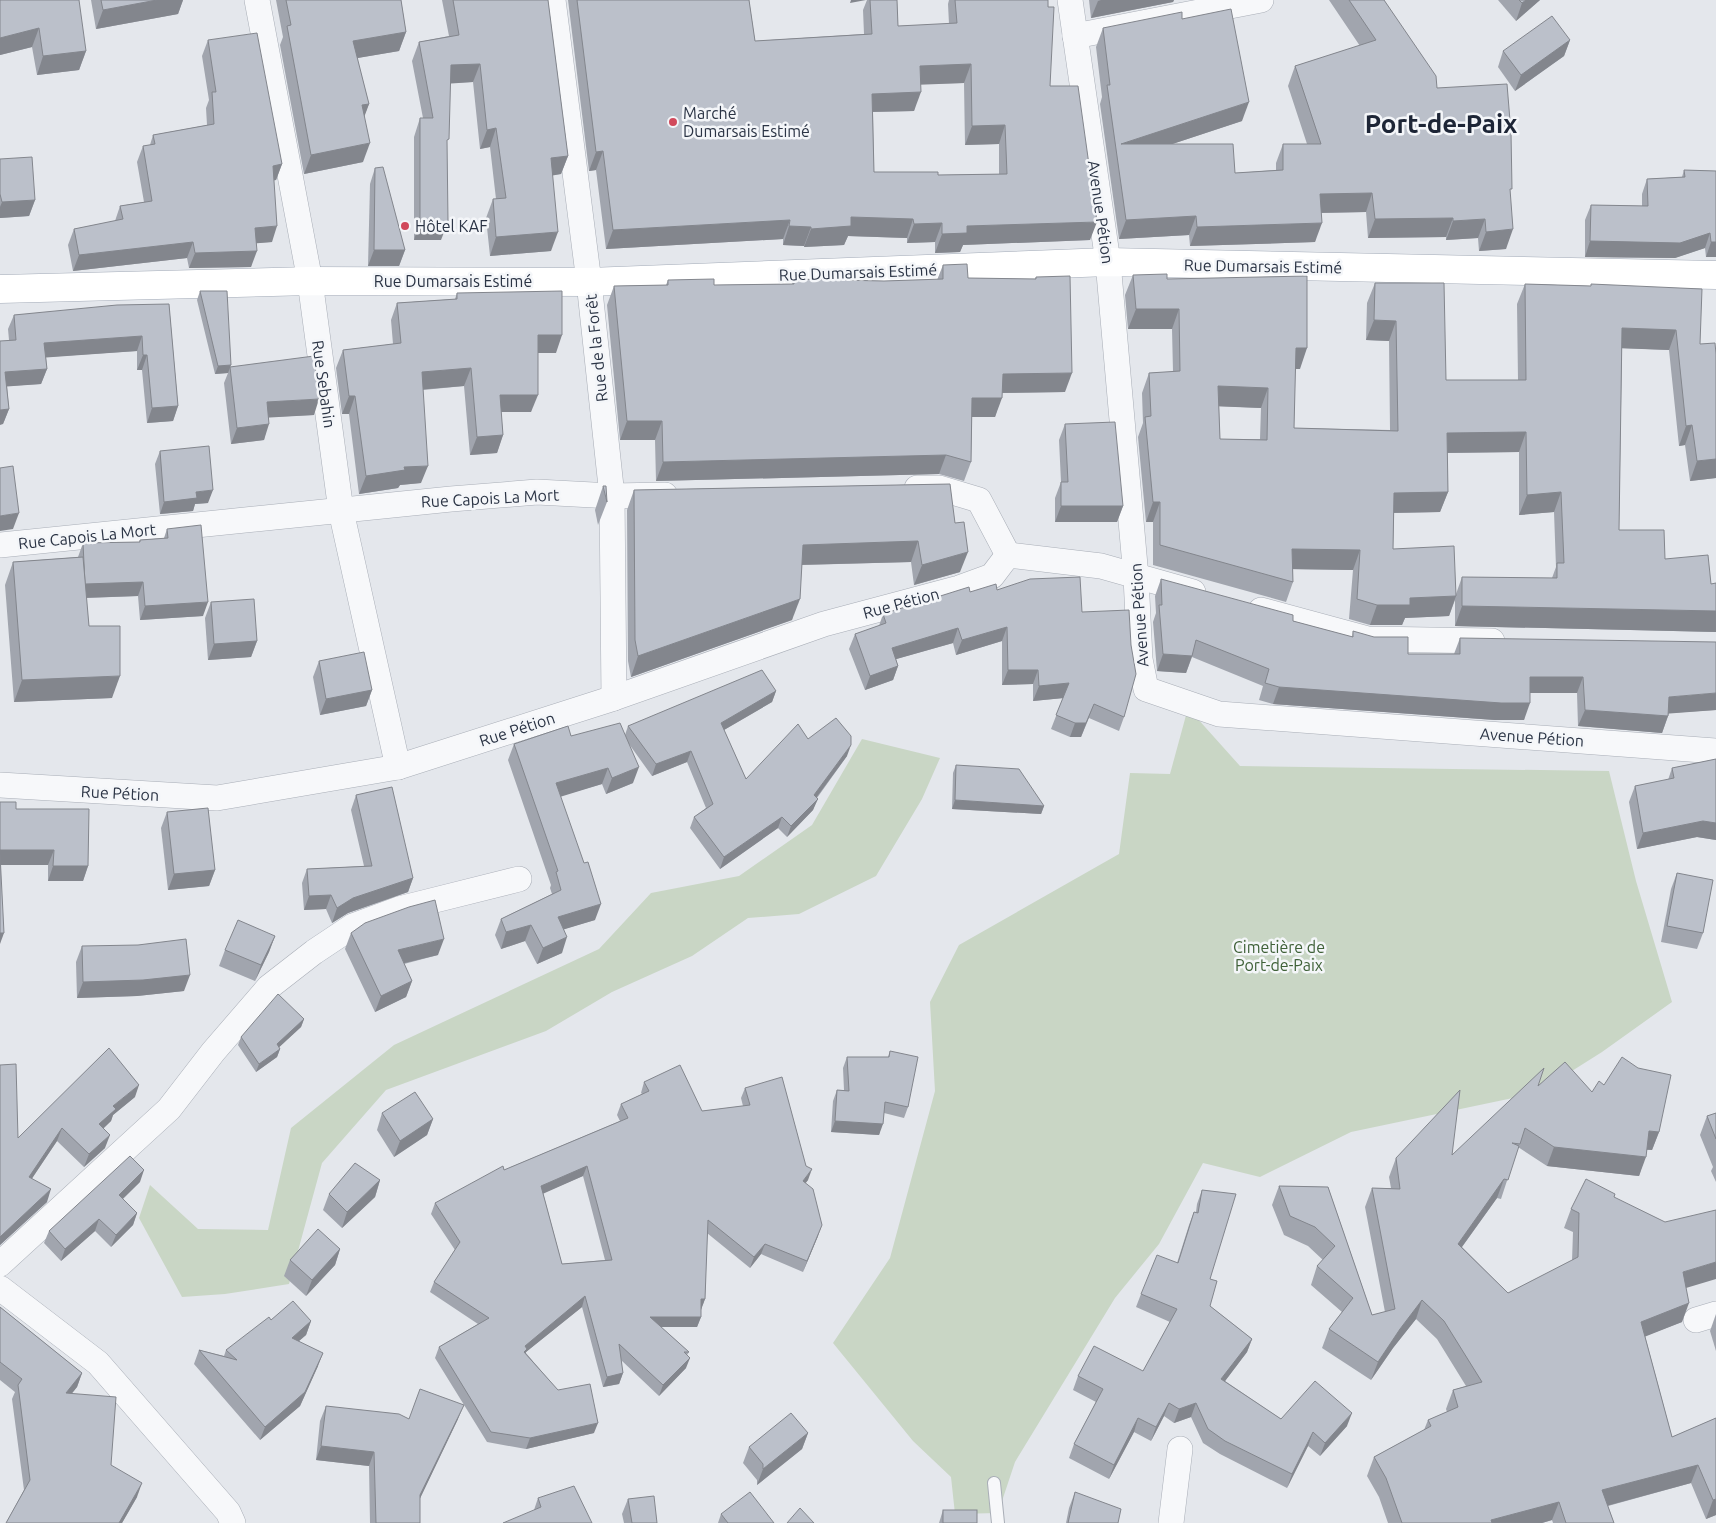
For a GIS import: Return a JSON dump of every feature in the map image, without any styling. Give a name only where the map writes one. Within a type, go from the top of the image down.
[{"type":"main road","name":"Rue Dumarsais Estimé","points":[[0,289],[310,281],[589,282],[1108,262],[1716,275]]},
{"type":"street","name":"Rue Sebahin","points":[[257,0],[310,281],[341,511],[398,767]]},
{"type":"street","name":"Rue de la Forêt","points":[[553,0],[589,282],[612,496],[614,698]]},
{"type":"street","name":"Avenue Pétion","points":[[1070,0],[1108,262],[1136,577],[1140,659],[1146,689],[1219,714],[1716,751]]},
{"type":"street","points":[[1076,36],[1261,0]]},
{"type":"street","points":[[890,489],[939,488],[979,500],[1008,555],[1101,566],[1368,639],[1517,642]]},
{"type":"street","name":"Rue Capois La Mort","points":[[0,545],[537,492],[612,496],[686,494]]},
{"type":"street","name":"Rue Pétion","points":[[0,785],[218,798],[398,767],[614,698],[824,624],[959,588],[992,576],[1008,555]]},
{"type":"street","points":[[0,1264],[169,1109],[213,1052],[269,987],[314,952],[353,926],[399,909],[519,879]]},
{"type":"street","points":[[0,1288],[98,1363],[228,1512],[233,1523]]},
{"type":"street","points":[[1171,1523],[1180,1449]]},
{"type":"lane","points":[[994,1483],[998,1523]]},
{"type":"green space","name":"Cimetière de Port-de-Paix","points":[[1188,708],[1240,766],[1609,771],[1636,881],[1672,1002],[1602,1052],[1537,1093],[1351,1132],[1260,1177],[1203,1163],[1159,1244],[1115,1298],[1015,1462],[998,1513],[955,1514],[951,1477],[913,1441],[833,1343],[890,1258],[935,1091],[930,1002],[959,945],[1119,854],[1130,773],[1170,774]]},
{"type":"green space","points":[[862,739],[940,758],[922,799],[876,876],[799,914],[748,918],[692,956],[612,992],[546,1031],[386,1090],[322,1163],[289,1284],[225,1294],[182,1297],[139,1218],[150,1185],[198,1229],[268,1230],[291,1128],[394,1045],[599,949],[651,893],[739,876],[812,825]]},
{"type":"building","points":[[0,0],[79,0],[86,51],[43,56],[39,28],[0,38]]},
{"type":"building","points":[[101,0],[157,0],[103,10]]},
{"type":"building","points":[[286,0],[401,0],[406,32],[353,41],[369,104],[362,105],[370,143],[311,155],[287,26],[291,25]]},
{"type":"building","points":[[453,0],[548,0],[568,156],[551,158],[558,232],[496,237],[493,199],[506,198],[496,128],[487,130],[480,64],[451,65],[449,139],[447,140],[448,222],[420,221],[420,118],[433,118],[419,42],[459,35]]},
{"type":"building","points":[[577,0],[749,0],[755,41],[872,34],[870,0],[897,0],[898,26],[957,23],[955,0],[1048,0],[1048,7],[1054,7],[1050,86],[1078,86],[1097,222],[967,226],[967,233],[942,234],[942,223],[914,224],[913,219],[851,217],[851,226],[811,229],[811,227],[789,226],[790,220],[613,230],[603,151],[596,152]],"holes":[[[971,64],[972,126],[1005,125],[1007,174],[938,175],[938,172],[874,172],[872,94],[921,92],[920,66]]]},
{"type":"building","points":[[1349,0],[1384,0],[1436,76],[1437,88],[1507,84],[1511,133],[1512,189],[1510,189],[1513,229],[1486,232],[1485,219],[1453,221],[1453,218],[1375,219],[1372,193],[1320,194],[1322,223],[1197,227],[1196,216],[1126,220],[1107,85],[1110,85],[1103,28],[1182,12],[1182,19],[1231,9],[1249,102],[1121,144],[1233,144],[1235,173],[1283,170],[1283,144],[1321,144],[1295,66],[1376,40]]},
{"type":"building","points":[[1552,16],[1570,40],[1521,75],[1503,51]]},
{"type":"building","points":[[257,33],[282,164],[273,166],[277,226],[255,228],[257,251],[195,253],[193,242],[79,255],[74,229],[123,219],[120,206],[152,201],[143,146],[155,144],[153,135],[214,124],[212,92],[216,92],[208,40]]},
{"type":"building","points":[[32,157],[35,200],[2,202],[0,194],[0,159]]},
{"type":"building","points":[[383,167],[405,250],[374,250],[375,168]]},
{"type":"building","points":[[1684,170],[1716,171],[1716,242],[1711,242],[1710,233],[1680,243],[1590,241],[1591,205],[1648,206],[1647,179],[1685,177]]},
{"type":"building","points":[[967,264],[968,278],[1036,279],[1036,277],[1070,276],[1072,373],[1003,374],[1002,398],[972,398],[971,462],[946,455],[663,462],[662,421],[627,421],[614,286],[668,285],[668,280],[714,279],[714,285],[794,284],[794,279],[884,281],[943,279],[943,265]]},
{"type":"building","points":[[1167,274],[1167,279],[1307,276],[1307,348],[1296,348],[1294,428],[1398,431],[1396,321],[1374,320],[1375,283],[1444,283],[1446,380],[1526,380],[1525,284],[1591,286],[1591,284],[1702,289],[1700,344],[1715,343],[1716,354],[1716,459],[1697,461],[1692,425],[1686,426],[1676,330],[1622,328],[1619,530],[1664,530],[1665,559],[1708,555],[1711,584],[1716,583],[1716,611],[1462,606],[1462,577],[1557,578],[1557,563],[1564,563],[1561,492],[1527,495],[1526,432],[1447,433],[1448,492],[1394,493],[1393,549],[1454,546],[1456,596],[1410,598],[1410,605],[1377,605],[1357,599],[1360,550],[1292,549],[1293,582],[1160,545],[1160,502],[1153,502],[1145,417],[1151,416],[1149,373],[1180,371],[1179,309],[1136,309],[1133,275]],"holes":[[[1218,386],[1268,388],[1267,440],[1220,439]]]},
{"type":"building","points":[[200,291],[227,291],[231,365],[218,366]]},
{"type":"building","points":[[562,291],[562,335],[538,335],[538,395],[500,395],[503,435],[477,437],[471,368],[422,372],[428,466],[404,467],[405,470],[366,476],[355,396],[349,396],[343,350],[401,343],[397,303],[457,299],[457,293]]},
{"type":"building","points":[[169,304],[178,406],[152,408],[147,355],[143,355],[142,336],[44,343],[47,369],[5,372],[9,409],[0,410],[0,341],[16,340],[14,315],[117,305]]},
{"type":"building","points":[[314,356],[319,399],[267,402],[269,424],[237,428],[230,367]]},
{"type":"building","points":[[1115,422],[1123,506],[1061,506],[1061,482],[1068,482],[1065,424]]},
{"type":"building","points":[[209,446],[213,490],[196,492],[197,498],[164,502],[160,451]]},
{"type":"building","points":[[13,466],[19,513],[0,516],[0,468]]},
{"type":"building","points":[[950,484],[955,523],[964,522],[968,552],[922,565],[918,541],[803,545],[800,599],[638,656],[635,640],[634,490]]},
{"type":"building","points":[[603,486],[606,486],[607,502]]},
{"type":"building","points":[[201,525],[208,602],[145,606],[143,582],[85,584],[83,543],[140,542],[140,540],[168,538],[167,529]]},
{"type":"building","points":[[83,557],[89,626],[120,626],[120,676],[22,680],[13,562]]},
{"type":"building","points":[[1080,577],[1082,612],[1129,610],[1131,645],[1136,674],[1124,717],[1094,704],[1086,723],[1075,723],[1056,715],[1069,683],[1039,686],[1038,670],[1008,670],[1007,627],[962,640],[958,628],[892,648],[898,666],[870,676],[855,634],[886,623],[883,614],[969,587],[970,592],[996,584],[997,590],[1030,579]]},
{"type":"building","points":[[1161,579],[1293,615],[1293,621],[1353,637],[1353,631],[1374,637],[1408,637],[1408,654],[1460,654],[1460,638],[1716,642],[1716,693],[1669,697],[1668,716],[1585,710],[1583,677],[1530,677],[1530,703],[1501,703],[1279,687],[1265,683],[1269,669],[1196,640],[1192,656],[1163,654],[1159,605],[1162,605]]},
{"type":"building","points":[[254,599],[257,641],[214,644],[211,602]]},
{"type":"building","points":[[364,652],[372,690],[326,699],[319,661]]},
{"type":"building","points":[[762,670],[776,691],[721,723],[746,779],[798,724],[808,739],[836,718],[851,736],[851,745],[814,795],[818,799],[791,826],[782,817],[724,857],[694,817],[713,804],[691,751],[656,764],[628,726]]},
{"type":"building","points":[[620,723],[639,767],[612,778],[608,768],[556,783],[584,863],[588,862],[601,904],[558,917],[567,937],[543,948],[531,925],[506,932],[501,919],[561,890],[556,872],[558,871],[514,744],[568,726],[571,736]]},
{"type":"building","points":[[1716,759],[1716,823],[1703,821],[1643,833],[1635,786],[1674,778],[1672,768]]},
{"type":"building","points":[[956,765],[1019,769],[1044,806],[955,800]]},
{"type":"building","points":[[392,787],[413,878],[353,898],[337,908],[331,895],[309,896],[307,869],[372,866],[356,795]]},
{"type":"building","points":[[0,802],[16,802],[16,809],[89,809],[88,866],[53,866],[54,850],[0,850]]},
{"type":"building","points":[[208,808],[215,870],[174,874],[167,812]]},
{"type":"building","points":[[0,854],[4,933],[0,933]]},
{"type":"building","points":[[1677,873],[1713,880],[1703,933],[1667,926]]},
{"type":"building","points":[[435,900],[444,939],[398,950],[412,981],[381,996],[351,933],[365,923]]},
{"type":"building","points":[[238,920],[275,936],[261,965],[225,950]]},
{"type":"building","points":[[186,939],[190,975],[143,980],[83,982],[82,946],[138,945]]},
{"type":"building","points":[[278,994],[304,1019],[277,1044],[280,1049],[259,1064],[241,1037]]},
{"type":"building","points":[[109,1048],[139,1085],[113,1106],[116,1109],[99,1124],[110,1135],[89,1154],[62,1128],[29,1177],[51,1189],[0,1237],[0,1065],[16,1064],[18,1138]]},
{"type":"building","points":[[890,1051],[918,1057],[908,1107],[885,1102],[883,1124],[835,1121],[837,1090],[849,1091],[847,1057],[889,1057]]},
{"type":"building","points":[[1622,1057],[1638,1068],[1671,1075],[1659,1132],[1649,1131],[1646,1157],[1554,1147],[1525,1128],[1520,1144],[1512,1143],[1519,1146],[1508,1180],[1504,1179],[1458,1244],[1508,1293],[1578,1257],[1579,1213],[1571,1209],[1586,1179],[1615,1194],[1614,1197],[1665,1222],[1716,1210],[1716,1262],[1683,1272],[1689,1303],[1641,1322],[1672,1437],[1716,1418],[1716,1499],[1713,1500],[1698,1465],[1602,1490],[1614,1523],[1566,1523],[1559,1502],[1491,1520],[1492,1523],[1402,1523],[1386,1478],[1374,1457],[1431,1426],[1428,1420],[1458,1407],[1453,1390],[1482,1382],[1444,1321],[1422,1300],[1378,1362],[1329,1329],[1353,1298],[1317,1266],[1335,1246],[1315,1227],[1290,1216],[1279,1186],[1328,1187],[1372,1315],[1395,1309],[1372,1188],[1400,1189],[1396,1158],[1460,1090],[1452,1155],[1544,1068],[1538,1086],[1565,1062],[1592,1092],[1599,1081],[1604,1085]]},
{"type":"building","points":[[680,1065],[702,1111],[750,1105],[745,1088],[782,1077],[806,1166],[812,1169],[803,1181],[813,1189],[822,1225],[807,1261],[765,1244],[754,1257],[708,1220],[705,1299],[701,1299],[701,1317],[650,1317],[689,1352],[684,1352],[690,1358],[663,1385],[619,1344],[623,1373],[607,1377],[585,1296],[525,1346],[527,1349],[524,1352],[558,1390],[590,1384],[598,1423],[530,1438],[491,1432],[439,1347],[489,1318],[434,1282],[460,1242],[435,1203],[503,1166],[504,1170],[628,1118],[621,1104],[649,1091],[644,1082]],"holes":[[[587,1166],[612,1260],[562,1264],[541,1186]]]},
{"type":"building","points":[[415,1092],[433,1119],[400,1141],[382,1113]]},
{"type":"building","points":[[1716,1113],[1716,1139],[1707,1116]]},
{"type":"building","points":[[130,1156],[144,1170],[119,1195],[137,1213],[116,1235],[99,1219],[65,1249],[49,1231]]},
{"type":"building","points":[[355,1163],[380,1180],[347,1212],[329,1194]]},
{"type":"building","points":[[1202,1190],[1236,1194],[1210,1279],[1217,1281],[1210,1306],[1252,1339],[1221,1379],[1281,1419],[1315,1381],[1352,1413],[1325,1443],[1313,1432],[1292,1474],[1225,1441],[1208,1429],[1196,1403],[1179,1409],[1169,1403],[1156,1427],[1138,1418],[1114,1465],[1074,1444],[1103,1389],[1078,1376],[1094,1346],[1143,1371],[1177,1309],[1141,1294],[1157,1255],[1178,1263],[1194,1212],[1198,1213]]},
{"type":"building","points":[[318,1229],[340,1249],[312,1280],[290,1260]]},
{"type":"building","points":[[293,1301],[311,1321],[292,1338],[323,1353],[305,1392],[265,1427],[199,1350],[237,1360],[226,1350],[269,1317],[271,1320]]},
{"type":"building","points":[[0,1307],[82,1373],[66,1393],[116,1397],[111,1465],[142,1483],[119,1523],[6,1523],[30,1480],[18,1385],[22,1379],[0,1362]]},
{"type":"building","points":[[420,1389],[464,1405],[420,1495],[420,1523],[376,1523],[374,1452],[321,1446],[326,1406],[399,1414],[409,1419]]},
{"type":"building","points":[[791,1413],[808,1433],[763,1469],[763,1464],[749,1447]]},
{"type":"building","points":[[574,1486],[592,1523],[503,1523],[541,1507],[538,1498]]},
{"type":"building","points":[[750,1492],[774,1523],[728,1523],[721,1514]]},
{"type":"building","points":[[1075,1492],[1121,1509],[1118,1523],[1068,1523]]},
{"type":"building","points":[[654,1496],[657,1523],[632,1523],[628,1499]]},
{"type":"building","points":[[800,1508],[814,1523],[787,1523]]},
{"type":"building","points":[[943,1510],[977,1510],[977,1523],[943,1523]]},
{"type":"place","name":"Marché Dumarsais Estimé","points":[[673,122]]},
{"type":"place","name":"Hôtel KAF","points":[[405,226]]},
{"type":"district","name":"Port-de-Paix","points":[[1441,123]]}]
